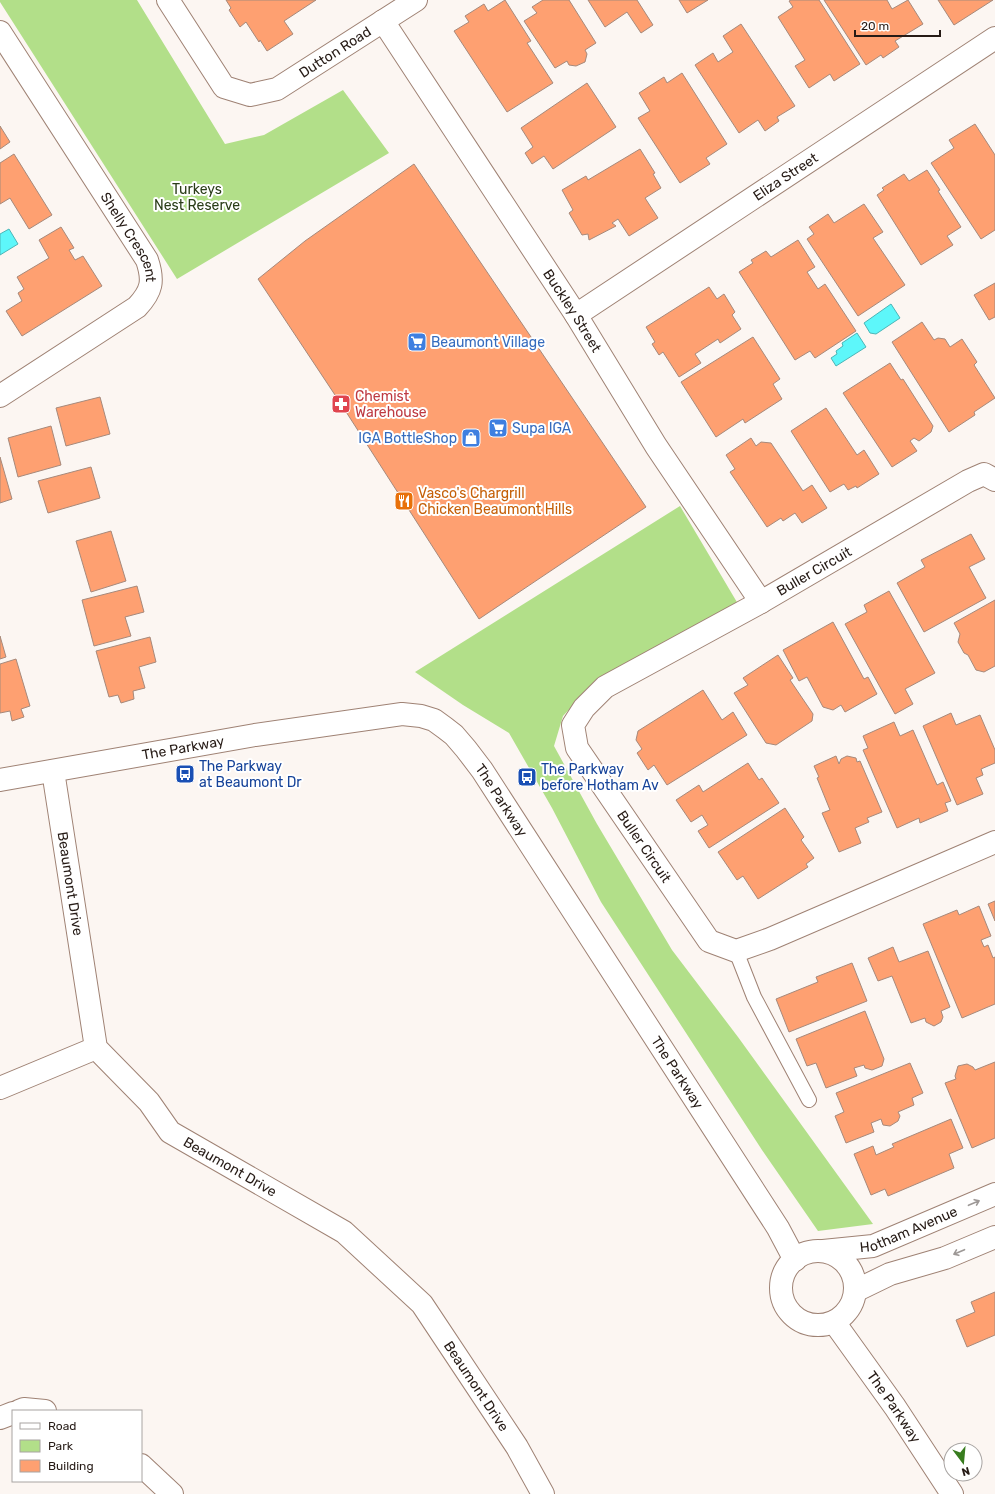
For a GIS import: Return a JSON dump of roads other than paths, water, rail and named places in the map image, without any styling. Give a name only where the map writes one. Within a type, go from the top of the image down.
[{"type":"street","name":"Dutton Road","points":[[168,0],[224,87],[250,96],[277,89],[416,0]]},
{"type":"street","name":"Buckley Street","points":[[383,21],[576,315],[656,446],[761,602]]},
{"type":"street","name":"Shelly Crescent","points":[[0,32],[147,260],[151,272],[151,285],[147,297],[137,307],[0,396]]},
{"type":"street","name":"Eliza Street","points":[[576,315],[995,38]]},
{"type":"street","name":"Buller Circuit","points":[[736,950],[710,941],[578,748],[573,725],[584,708],[605,687],[761,602],[968,481],[984,474],[995,480]]},
{"type":"street","name":"The Parkway","points":[[0,780],[255,735],[342,722],[402,714],[421,716],[434,720],[454,735],[482,770],[778,1228],[795,1260]]},
{"type":"street","name":"Beaumont Drive","points":[[53,771],[96,1048],[149,1102],[170,1132],[344,1232],[422,1304],[517,1447],[543,1494]]},
{"type":"street","points":[[736,950],[770,939],[995,842]]},
{"type":"street","points":[[0,1088],[96,1048]]},
{"type":"street","name":"Hotham Avenue","points":[[818,1252],[873,1246],[995,1194]]},
{"type":"street","points":[[855,1291],[890,1274],[945,1258],[995,1237]]},
{"type":"street","points":[[818,1252],[830,1253],[841,1259],[849,1268],[854,1279],[855,1291],[849,1308],[842,1317],[834,1322],[823,1325],[811,1325],[800,1320],[791,1313],[784,1302],[782,1291],[783,1280],[787,1268],[795,1260],[806,1254],[818,1252]]},
{"type":"street","name":"The Parkway","points":[[834,1322],[895,1408],[952,1494]]},
{"type":"street","points":[[22,1410],[34,1410]]},
{"type":"street","points":[[0,1418],[12,1413]]},
{"type":"street","points":[[142,1466],[172,1494]]},
{"type":"lane","points":[[736,950],[754,997],[809,1100]]},
{"type":"water","points":[[9,229],[18,244],[0,255],[0,234]]},
{"type":"water","points":[[891,304],[900,318],[876,334],[870,333],[864,323]]},
{"type":"water","points":[[857,333],[866,347],[836,366],[831,358],[837,354],[836,351],[843,346],[842,343]]},
{"type":"place","name":"Beaumont Village","points":[[417,342]]},
{"type":"place","name":"Chemist Warehouse","points":[[341,404]]},
{"type":"place","name":"Supa IGA","points":[[498,428]]},
{"type":"place","name":"IGA BottleShop","points":[[471,438]]},
{"type":"place","name":"Vasco's Chargrill Chicken Beaumont Hills","points":[[404,501]]},
{"type":"place","name":"The Parkway at Beaumont Dr","points":[[185,774]]},
{"type":"place","name":"The Parkway before Hotham Av","points":[[527,777]]},
{"type":"park label","name":"Turkeys Nest Reserve","points":[[197,198]]}]
